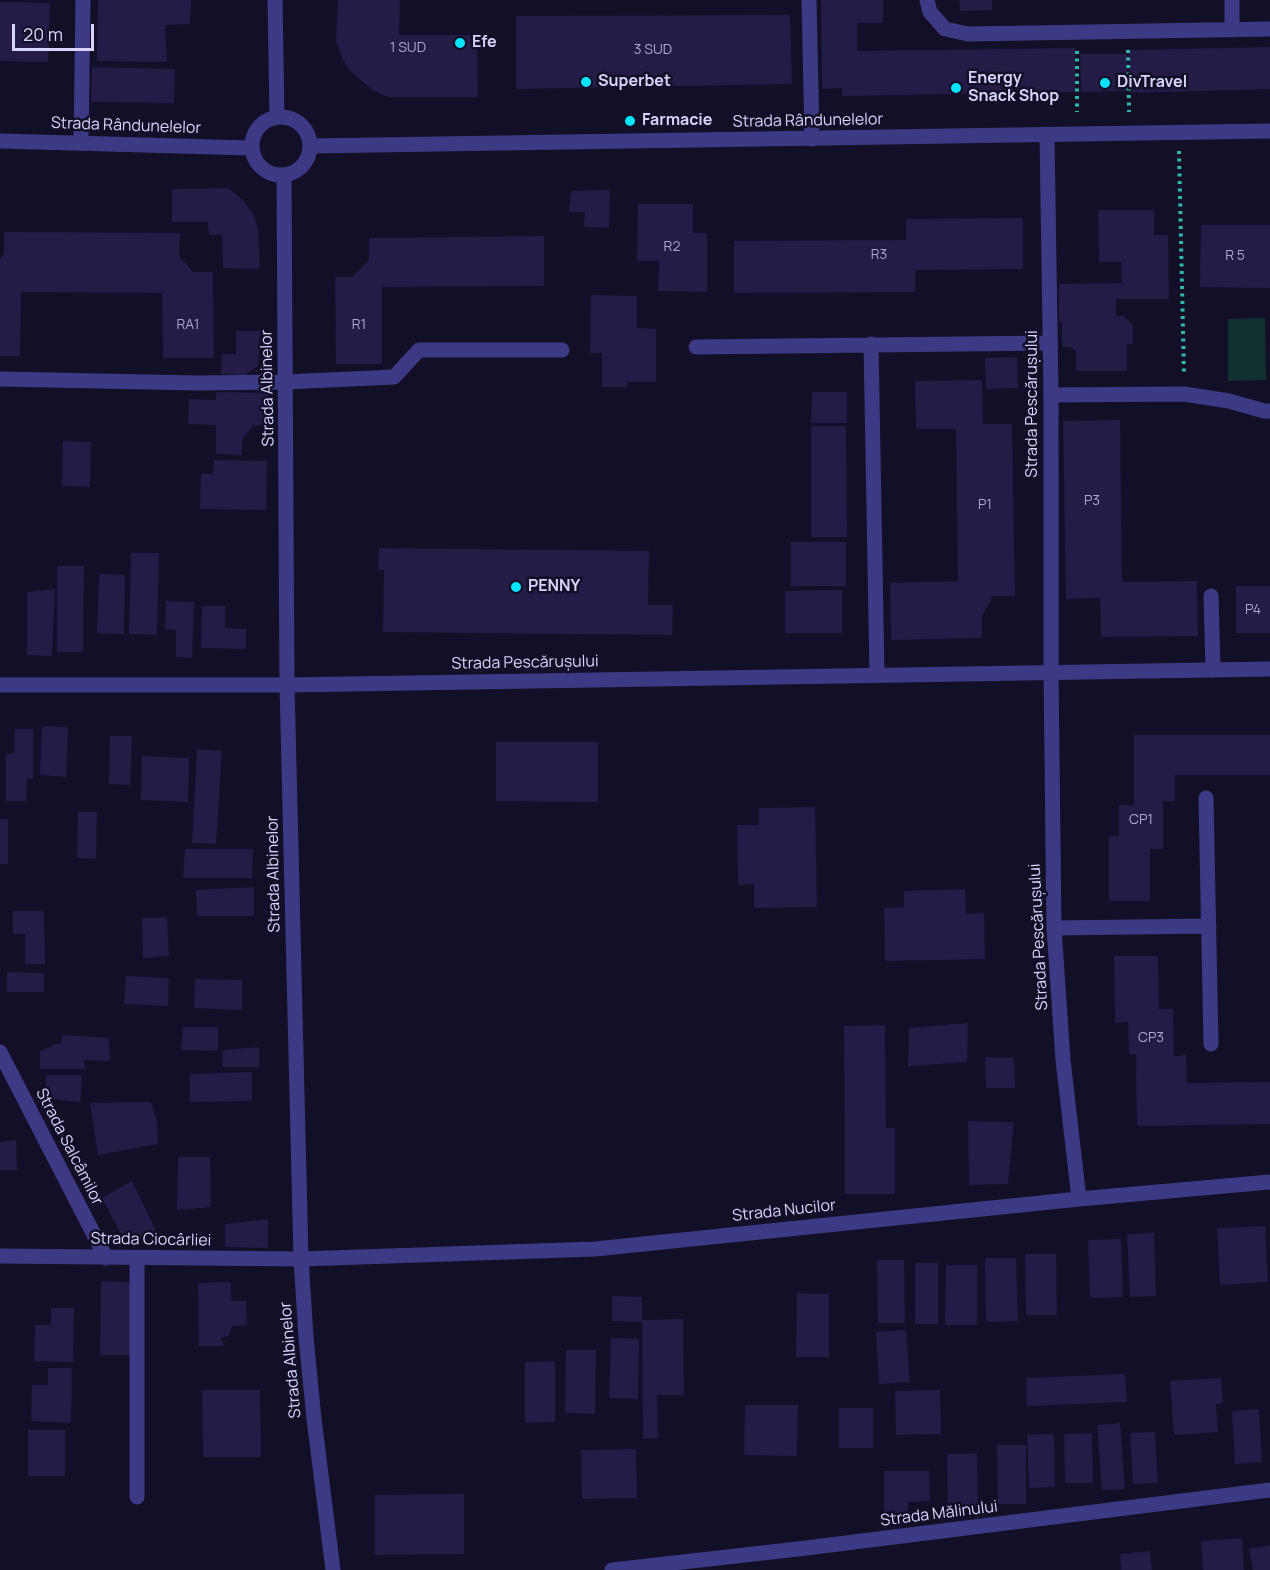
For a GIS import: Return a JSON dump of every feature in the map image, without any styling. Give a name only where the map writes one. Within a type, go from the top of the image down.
[{"type":"street","points":[[81,143],[83,0]]},
{"type":"street","points":[[275,0],[277,117]]},
{"type":"street","points":[[809,0],[812,138]]},
{"type":"street","points":[[927,0],[930,12],[945,28],[968,34],[1270,29]]},
{"type":"street","points":[[1232,0],[1232,30]]},
{"type":"street","points":[[277,117],[287,117],[304,127],[309,136],[310,146],[309,154],[300,168],[284,175],[266,171],[253,157],[251,148],[255,131],[268,119],[277,117]]},
{"type":"street","name":"Strada Rândunelelor","points":[[310,146],[1270,131]]},
{"type":"street","name":"Strada Pescărușului","points":[[1047,135],[1054,928],[1063,1060],[1079,1199]]},
{"type":"street","name":"Strada Rândunelelor","points":[[0,141],[251,148]]},
{"type":"street","name":"Strada Albinelor","points":[[284,175],[288,685],[301,1259],[311,1396],[333,1570]]},
{"type":"street","points":[[696,346],[1050,343]]},
{"type":"street","points":[[871,344],[877,675]]},
{"type":"street","points":[[0,380],[197,383],[394,377],[419,350],[562,350]]},
{"type":"street","points":[[1051,395],[1184,394],[1229,401],[1270,411]]},
{"type":"street","points":[[1211,596],[1213,670]]},
{"type":"street","name":"Strada Pescărușului","points":[[0,685],[288,685],[1270,669]]},
{"type":"street","points":[[1206,798],[1211,1044]]},
{"type":"street","points":[[1054,928],[1209,926]]},
{"type":"street","name":"Strada Salcâmilor","points":[[0,1052],[106,1258]]},
{"type":"street","name":"Strada Nucilor","points":[[301,1259],[595,1249],[1079,1199],[1270,1182]]},
{"type":"street","name":"Strada Ciocârliei","points":[[0,1256],[301,1259]]},
{"type":"street","points":[[137,1258],[137,1497]]},
{"type":"street","name":"Strada Mălinului","points":[[612,1570],[798,1550],[1270,1490]]},
{"type":"path","points":[[1076,32],[1077,113]]},
{"type":"path","points":[[1127,32],[1129,112]]},
{"type":"path","points":[[1179,133],[1184,394]]},
{"type":"green space","points":[[1265,318],[1266,380],[1228,381],[1228,319]]},
{"type":"building","points":[[98,0],[191,0],[190,24],[165,25],[167,62],[97,61]]},
{"type":"building","points":[[338,0],[400,0],[399,35],[477,35],[478,97],[388,97],[372,90],[347,68],[341,55],[336,41]]},
{"type":"building","points":[[821,0],[883,0],[883,23],[857,23],[857,51],[1075,48],[1075,92],[842,96],[842,88],[822,89]]},
{"type":"building","points":[[959,0],[992,0],[992,10],[960,11]]},
{"type":"building","points":[[0,2],[50,3],[48,62],[0,61]]},
{"type":"building","points":[[790,15],[792,84],[516,89],[516,16]]},
{"type":"building","points":[[1270,47],[1270,89],[1130,93],[1129,50]]},
{"type":"building","points":[[1080,54],[1127,54],[1127,91],[1081,92]]},
{"type":"building","points":[[92,67],[175,69],[174,103],[91,102]]},
{"type":"building","points":[[228,188],[243,200],[254,215],[258,230],[260,269],[223,268],[222,235],[209,235],[208,222],[172,222],[172,189]]},
{"type":"building","points":[[610,190],[609,228],[584,227],[585,212],[569,212],[571,191]]},
{"type":"building","points":[[638,204],[693,204],[693,233],[707,233],[707,292],[658,291],[659,261],[637,261]]},
{"type":"building","points":[[1098,210],[1154,210],[1154,235],[1168,235],[1169,299],[1116,299],[1116,316],[1124,316],[1133,326],[1133,344],[1127,344],[1127,371],[1076,371],[1076,351],[1070,347],[1062,347],[1062,322],[1059,322],[1059,284],[1122,283],[1121,262],[1099,262]]},
{"type":"building","points":[[1023,218],[1023,269],[915,270],[915,292],[734,293],[734,241],[906,240],[906,219]]},
{"type":"building","points":[[1201,225],[1270,225],[1270,288],[1200,287]]},
{"type":"building","points":[[4,232],[180,233],[179,256],[193,272],[213,272],[214,358],[163,358],[162,293],[21,292],[20,356],[0,356],[0,259],[4,254]]},
{"type":"building","points":[[544,236],[544,286],[382,287],[382,364],[336,364],[335,277],[352,277],[369,260],[369,238]]},
{"type":"building","points":[[591,295],[637,296],[637,328],[656,329],[656,382],[627,382],[627,387],[602,387],[602,353],[590,353]]},
{"type":"building","points":[[236,331],[260,331],[258,366],[245,375],[221,374],[222,354],[236,354]]},
{"type":"building","points":[[1017,357],[1018,388],[986,389],[985,358]]},
{"type":"building","points":[[982,380],[983,424],[1012,424],[1015,596],[993,596],[982,616],[982,638],[891,640],[890,583],[958,581],[956,429],[916,429],[915,381]]},
{"type":"building","points":[[216,392],[270,393],[269,425],[253,425],[242,440],[242,455],[216,454],[216,425],[188,424],[189,399],[216,400]]},
{"type":"building","points":[[812,392],[847,392],[847,423],[811,423]]},
{"type":"building","points":[[1120,420],[1122,582],[1197,581],[1198,636],[1101,637],[1100,598],[1066,599],[1063,421]]},
{"type":"building","points":[[811,426],[846,426],[847,537],[811,537]]},
{"type":"building","points":[[63,441],[91,442],[90,487],[62,486]]},
{"type":"building","points":[[214,460],[267,461],[266,510],[200,509],[201,474],[213,474]]},
{"type":"building","points":[[791,542],[846,542],[846,586],[791,586]]},
{"type":"building","name":"PENNY","points":[[379,548],[649,551],[648,605],[673,605],[672,635],[383,632],[384,570],[378,570]]},
{"type":"building","points":[[131,553],[159,553],[157,635],[129,634]]},
{"type":"building","points":[[57,566],[84,566],[83,652],[57,652]]},
{"type":"building","points":[[99,574],[125,575],[124,634],[97,633]]},
{"type":"building","points":[[1236,586],[1270,586],[1270,633],[1236,633]]},
{"type":"building","points":[[55,589],[52,656],[27,655],[27,592]]},
{"type":"building","points":[[842,590],[842,633],[785,633],[785,591]]},
{"type":"building","points":[[166,601],[194,602],[192,658],[176,657],[176,630],[165,629]]},
{"type":"building","points":[[202,606],[225,606],[225,628],[246,629],[246,649],[201,648]]},
{"type":"building","points":[[42,726],[68,727],[66,777],[40,775]]},
{"type":"building","points":[[15,729],[33,729],[33,779],[27,779],[26,801],[6,801],[6,754],[14,754]]},
{"type":"building","points":[[1134,735],[1270,735],[1270,775],[1175,775],[1175,801],[1163,801],[1163,849],[1150,849],[1150,901],[1109,901],[1109,836],[1119,836],[1119,805],[1134,805]]},
{"type":"building","points":[[110,736],[132,736],[130,785],[109,784]]},
{"type":"building","points":[[496,742],[598,742],[598,802],[496,801]]},
{"type":"building","points":[[197,749],[222,751],[216,844],[192,843]]},
{"type":"building","points":[[142,756],[189,758],[188,802],[141,800]]},
{"type":"building","points":[[815,807],[817,907],[754,908],[754,884],[738,885],[737,825],[759,825],[759,808]]},
{"type":"building","points":[[78,812],[97,812],[96,859],[77,858]]},
{"type":"building","points":[[0,819],[8,819],[8,864],[0,864]]},
{"type":"building","points":[[185,849],[253,849],[252,878],[183,878]]},
{"type":"building","points":[[254,887],[254,916],[197,916],[196,890]]},
{"type":"building","points":[[965,889],[966,914],[984,913],[985,959],[885,961],[884,908],[904,907],[904,891]]},
{"type":"building","points":[[13,911],[44,911],[45,964],[25,964],[25,934],[13,934]]},
{"type":"building","points":[[167,917],[169,956],[143,958],[142,918]]},
{"type":"building","points":[[1114,956],[1158,956],[1159,1009],[1173,1009],[1174,1056],[1186,1055],[1187,1083],[1270,1082],[1270,1124],[1137,1126],[1136,1054],[1129,1054],[1128,1022],[1115,1023]]},
{"type":"building","points":[[7,972],[44,973],[44,992],[7,992]]},
{"type":"building","points":[[126,976],[169,978],[168,1006],[124,1004]]},
{"type":"building","points":[[195,979],[242,980],[242,1010],[194,1008]]},
{"type":"building","points":[[968,1023],[967,1062],[908,1066],[909,1028]]},
{"type":"building","points":[[885,1025],[886,1128],[895,1128],[895,1194],[845,1194],[844,1026]]},
{"type":"building","points":[[183,1027],[218,1027],[218,1051],[181,1050]]},
{"type":"building","points":[[62,1035],[109,1038],[110,1061],[84,1060],[85,1069],[40,1069],[40,1051],[62,1042]]},
{"type":"building","points":[[259,1047],[259,1067],[222,1067],[223,1050]]},
{"type":"building","points":[[985,1057],[1014,1058],[1015,1088],[986,1088]]},
{"type":"building","points":[[252,1072],[252,1101],[190,1102],[190,1074]]},
{"type":"building","points":[[46,1075],[82,1075],[80,1102],[46,1099]]},
{"type":"building","points":[[151,1102],[157,1122],[158,1144],[98,1155],[90,1103]]},
{"type":"building","points":[[968,1121],[1014,1122],[1008,1184],[969,1185]]},
{"type":"building","points":[[16,1140],[17,1170],[0,1170],[0,1142]]},
{"type":"building","points":[[178,1157],[210,1157],[211,1207],[177,1210]]},
{"type":"building","points":[[132,1181],[158,1235],[123,1238],[102,1198]]},
{"type":"building","points":[[268,1219],[268,1248],[225,1247],[225,1224]]},
{"type":"building","points":[[1265,1226],[1268,1282],[1220,1285],[1217,1228]]},
{"type":"building","points":[[1154,1233],[1156,1296],[1130,1297],[1127,1234]]},
{"type":"building","points":[[1121,1239],[1123,1297],[1090,1298],[1088,1240]]},
{"type":"building","points":[[1025,1254],[1056,1254],[1057,1315],[1026,1315]]},
{"type":"building","points":[[985,1258],[1016,1258],[1018,1321],[986,1322]]},
{"type":"building","points":[[877,1260],[904,1260],[905,1323],[878,1323]]},
{"type":"building","points":[[915,1263],[938,1263],[938,1324],[915,1324]]},
{"type":"building","points":[[946,1265],[977,1265],[977,1325],[945,1325]]},
{"type":"building","points":[[101,1281],[131,1282],[130,1355],[100,1355]]},
{"type":"building","points":[[231,1282],[231,1301],[246,1301],[247,1325],[232,1326],[229,1336],[221,1338],[224,1346],[199,1346],[198,1283]]},
{"type":"building","points":[[797,1293],[829,1294],[829,1357],[796,1357]]},
{"type":"building","points":[[612,1296],[642,1297],[642,1320],[683,1319],[684,1395],[657,1395],[658,1438],[643,1439],[642,1322],[612,1321]]},
{"type":"building","points":[[51,1308],[74,1308],[73,1362],[34,1361],[35,1325],[51,1325]]},
{"type":"building","points":[[906,1330],[910,1382],[879,1384],[876,1332]]},
{"type":"building","points":[[611,1338],[639,1339],[638,1399],[609,1398]]},
{"type":"building","points":[[566,1350],[596,1350],[595,1414],[565,1413]]},
{"type":"building","points":[[555,1361],[555,1422],[525,1423],[525,1362]]},
{"type":"building","points":[[48,1368],[72,1368],[71,1423],[31,1421],[32,1385],[48,1385]]},
{"type":"building","points":[[1125,1374],[1127,1402],[1027,1406],[1026,1378]]},
{"type":"building","points":[[1221,1378],[1223,1403],[1216,1404],[1218,1432],[1174,1435],[1170,1381]]},
{"type":"building","points":[[202,1390],[260,1390],[261,1457],[203,1457]]},
{"type":"building","points":[[940,1390],[941,1434],[896,1435],[895,1391]]},
{"type":"building","points":[[745,1405],[798,1405],[797,1456],[744,1455]]},
{"type":"building","points":[[839,1408],[873,1408],[873,1448],[839,1448]]},
{"type":"building","points":[[1259,1409],[1262,1462],[1235,1464],[1232,1411]]},
{"type":"building","points":[[1120,1423],[1125,1489],[1102,1490],[1097,1425]]},
{"type":"building","points":[[28,1430],[65,1430],[65,1476],[28,1476]]},
{"type":"building","points":[[1155,1432],[1158,1483],[1133,1484],[1130,1433]]},
{"type":"building","points":[[1092,1433],[1093,1483],[1065,1483],[1064,1434]]},
{"type":"building","points":[[1054,1434],[1055,1487],[1029,1488],[1027,1435]]},
{"type":"building","points":[[997,1445],[1026,1445],[1026,1504],[998,1504]]},
{"type":"building","points":[[636,1449],[637,1498],[582,1499],[581,1450]]},
{"type":"building","points":[[977,1453],[978,1511],[948,1511],[947,1454]]},
{"type":"building","points":[[884,1471],[929,1471],[930,1501],[908,1502],[908,1517],[884,1518]]},
{"type":"building","points":[[464,1494],[464,1554],[375,1555],[375,1495]]},
{"type":"building","points":[[1242,1538],[1244,1570],[1203,1570],[1201,1541]]},
{"type":"building","points":[[1270,1545],[1270,1570],[1253,1570],[1249,1549]]},
{"type":"building","points":[[1150,1551],[1152,1570],[1121,1570],[1120,1554]]},
{"type":"place","name":"Efe","points":[[460,43]]},
{"type":"place","name":"Superbet","points":[[586,82]]},
{"type":"place","name":"DivTravel","points":[[1105,83]]},
{"type":"place","name":"Energy Snack Shop","points":[[956,88]]},
{"type":"place","name":"Farmacie","points":[[630,121]]},
{"type":"place","name":"PENNY","points":[[516,587]]}]
